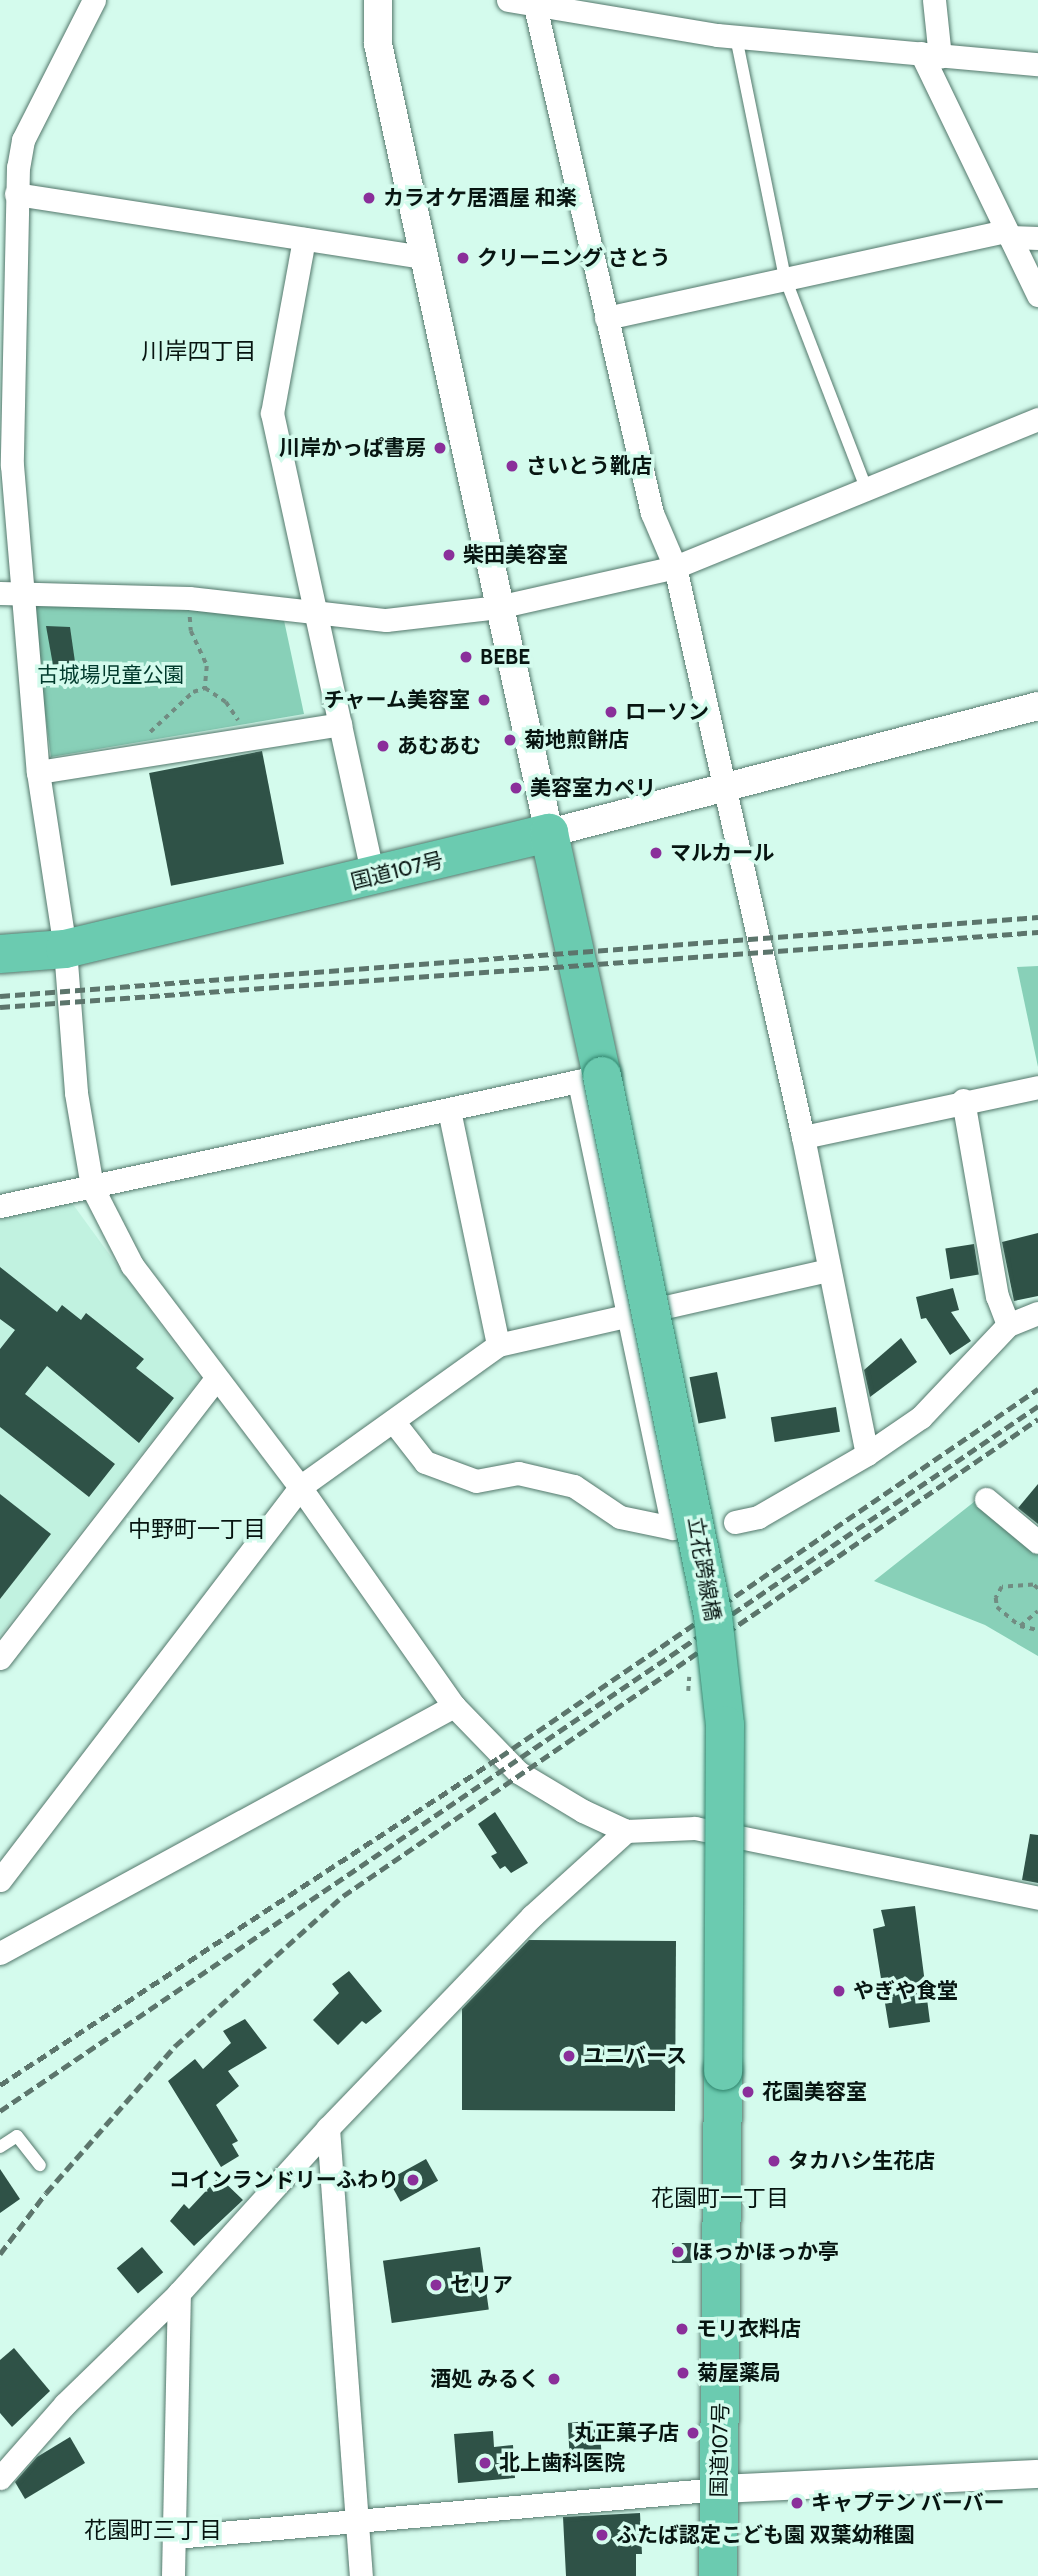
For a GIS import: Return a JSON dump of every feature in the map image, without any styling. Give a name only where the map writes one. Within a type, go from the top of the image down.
[{"type":"highway","name":"国道107号","points":[[0,954],[65,949],[373,878],[549,833]]},
{"type":"highway","points":[[549,833],[591,1079]]},
{"type":"highway","name":"立花跨線橋","points":[[591,1079],[713,1616],[725,1725],[723,2071]]},
{"type":"highway","name":"国道107号","points":[[718,2576],[723,2071]]},
{"type":"street","points":[[94,0],[23,140],[16,194],[11,593],[65,949],[76,1093],[92,1187],[132,1265],[300,1487],[454,1706],[518,1772],[583,1811],[626,1831],[695,1828],[1038,1898]]},
{"type":"street","points":[[378,0],[379,44],[498,607],[549,833],[1038,706]]},
{"type":"street","points":[[508,0],[736,37],[1038,64]]},
{"type":"street","points":[[934,0],[930,55],[1008,234],[1038,295]]},
{"type":"street","points":[[535,6],[652,513],[676,567],[803,1137],[867,1454]]},
{"type":"street","points":[[16,194],[425,257]]},
{"type":"street","points":[[606,318],[785,278],[1008,234],[1038,238]]},
{"type":"street","points":[[304,239],[272,413],[373,878]]},
{"type":"street","points":[[11,593],[189,598],[386,620],[498,607],[676,567],[1038,419]]},
{"type":"street","points":[[38,772],[248,736],[340,724]]},
{"type":"street","points":[[0,1206],[591,1079],[627,1313],[673,1528],[620,1517],[574,1486],[518,1473],[476,1480],[425,1462],[393,1421]]},
{"type":"street","points":[[803,1137],[963,1100],[1038,1087]]},
{"type":"street","points":[[963,1100],[997,1296],[1007,1325]]},
{"type":"street","points":[[449,1110],[498,1345]]},
{"type":"street","points":[[0,1880],[300,1487],[498,1345],[627,1313],[829,1270]]},
{"type":"street","points":[[735,1522],[758,1517],[867,1454],[921,1416],[1007,1325],[1038,1313]]},
{"type":"street","points":[[0,1658],[216,1379]]},
{"type":"street","points":[[986,1499],[1038,1542]]},
{"type":"street","points":[[0,1953],[454,1706]]},
{"type":"street","points":[[0,2479],[65,2404],[179,2293],[328,2128],[533,1916],[626,1831]]},
{"type":"street","points":[[328,2128],[362,2576]]},
{"type":"street","points":[[173,2576],[179,2293]]},
{"type":"street","points":[[175,2537],[719,2489],[1038,2474]]},
{"type":"lane","points":[[736,37],[785,278],[867,490]]},
{"type":"lane","points":[[0,2147],[17,2136],[40,2165]]},
{"type":"path","points":[[189,598],[191,631],[207,666],[205,688]]},
{"type":"path","points":[[205,688],[226,702],[248,736]]},
{"type":"path","points":[[115,759],[172,716],[193,692],[205,688]]},
{"type":"path","points":[[1038,1589],[1033,1585],[1002,1587],[998,1607],[1020,1626],[1038,1630]]},
{"type":"path","points":[[1020,1626],[1038,1611]]},
{"type":"shaded area","points":[[72,1203],[200,1379],[0,1635],[0,1218]]},
{"type":"green space","name":"古城場児童公園","points":[[30,601],[282,611],[304,714],[51,757]]},
{"type":"green space","points":[[1038,966],[1038,1067],[1017,967]]},
{"type":"green space","points":[[979,1498],[1038,1548],[1038,1656],[985,1625],[874,1581]]},
{"type":"building","points":[[46,626],[70,627],[75,662],[53,665]]},
{"type":"building","points":[[262,751],[284,864],[171,886],[149,773]]},
{"type":"building","points":[[1038,1233],[1038,1296],[1014,1301],[1002,1242]]},
{"type":"building","points":[[974,1244],[979,1275],[950,1279],[945,1249]]},
{"type":"building","points":[[0,1267],[57,1312],[62,1305],[81,1320],[86,1313],[144,1359],[136,1368],[174,1398],[139,1443],[47,1366],[25,1394],[115,1464],[89,1497],[0,1427],[0,1349],[15,1330],[0,1319]]},
{"type":"building","points":[[953,1288],[959,1310],[951,1312],[971,1341],[950,1355],[926,1318],[921,1319],[916,1297]]},
{"type":"building","points":[[901,1338],[917,1362],[870,1397],[864,1370]]},
{"type":"building","points":[[717,1372],[726,1418],[698,1423],[690,1377]]},
{"type":"building","points":[[836,1407],[840,1432],[775,1442],[771,1417]]},
{"type":"building","points":[[1038,1484],[1038,1524],[1018,1508]]},
{"type":"building","points":[[0,1494],[51,1534],[0,1599]]},
{"type":"building","points":[[495,1812],[528,1863],[511,1873],[505,1866],[500,1869],[491,1856],[497,1853],[478,1824]]},
{"type":"building","points":[[1030,1834],[1038,1835],[1038,1883],[1022,1880]]},
{"type":"building","points":[[915,1906],[930,2022],[889,2028],[873,1929],[885,1926],[881,1910]]},
{"type":"building","name":"ユニバース","points":[[529,1940],[676,1941],[675,2111],[462,2110],[462,2009]]},
{"type":"building","points":[[349,1971],[382,2011],[366,2024],[362,2021],[338,2045],[313,2020],[339,1993],[332,1984]]},
{"type":"building","points":[[245,2019],[267,2048],[228,2071],[239,2086],[216,2105],[238,2141],[232,2144],[239,2156],[221,2167],[168,2081],[195,2059],[203,2069],[231,2043],[223,2031]]},
{"type":"building","name":"コインランドリーふわり","points":[[426,2159],[438,2181],[401,2202],[388,2180]]},
{"type":"building","points":[[0,2169],[20,2199],[0,2213]]},
{"type":"building","points":[[219,2177],[243,2200],[194,2246],[170,2221],[184,2204],[189,2209]]},
{"type":"building","name":"ほっかほっか亭","points":[[672,2243],[696,2243],[696,2263],[672,2263]]},
{"type":"building","points":[[142,2247],[163,2272],[138,2293],[117,2268]]},
{"type":"building","name":"セリア","points":[[480,2247],[489,2309],[392,2323],[383,2261]]},
{"type":"building","points":[[14,2348],[50,2391],[12,2427],[0,2413],[0,2360]]},
{"type":"building","points":[[599,2420],[603,2472],[570,2466],[568,2423]]},
{"type":"building","name":"北上歯科医院","points":[[493,2431],[494,2447],[513,2445],[515,2478],[458,2483],[454,2434]]},
{"type":"building","points":[[70,2437],[85,2463],[25,2499],[15,2482],[37,2457]]},
{"type":"building","name":"ふたば認定こども園 双葉幼稚園","points":[[640,2513],[642,2554],[636,2554],[636,2576],[566,2576],[563,2517]]},
{"type":"railway","points":[[0,996],[1038,917]]},
{"type":"railway","points":[[0,1007],[1038,932]]},
{"type":"railway","points":[[0,2085],[500,1757],[1038,1389]]},
{"type":"railway","points":[[0,2111],[1038,1406]]},
{"type":"railway","points":[[0,2254],[46,2193],[175,2046],[343,1896],[1038,1419]]},
{"type":"place","name":"カラオケ居酒屋 和楽","points":[[369,198]]},
{"type":"place","name":"クリーニング さとう","points":[[463,258]]},
{"type":"place","name":"川岸かっぱ書房","points":[[440,448]]},
{"type":"place","name":"さいとう靴店","points":[[512,466]]},
{"type":"place","name":"柴田美容室","points":[[449,555]]},
{"type":"place","name":"BEBE","points":[[466,657]]},
{"type":"place","name":"チャーム美容室","points":[[484,700]]},
{"type":"place","name":"ローソン","points":[[611,712]]},
{"type":"place","name":"菊地煎餅店","points":[[510,740]]},
{"type":"place","name":"あむあむ","points":[[383,746]]},
{"type":"place","name":"美容室カペリ","points":[[516,788]]},
{"type":"place","name":"マルカール","points":[[656,853]]},
{"type":"place","name":"やぎや食堂","points":[[839,1991]]},
{"type":"place","name":"ユニバース","points":[[569,2056]]},
{"type":"place","name":"花園美容室","points":[[748,2092]]},
{"type":"place","name":"タカハシ生花店","points":[[774,2161]]},
{"type":"place","name":"コインランドリーふわり","points":[[413,2180]]},
{"type":"place","name":"ほっかほっか亭","points":[[678,2252]]},
{"type":"place","name":"セリア","points":[[436,2285]]},
{"type":"place","name":"モリ衣料店","points":[[682,2329]]},
{"type":"place","name":"菊屋薬局","points":[[683,2373]]},
{"type":"place","name":"酒処 みるく","points":[[554,2379]]},
{"type":"place","name":"丸正菓子店","points":[[693,2433]]},
{"type":"place","name":"北上歯科医院","points":[[485,2463]]},
{"type":"place","name":"キャプテン バーバー","points":[[797,2503]]},
{"type":"place","name":"ふたば認定こども園 双葉幼稚園","points":[[602,2535]]},
{"type":"district","name":"川岸四丁目","points":[[199,351]]},
{"type":"district","name":"中野町一丁目","points":[[197,1529]]},
{"type":"district","name":"花園町一丁目","points":[[720,2198]]},
{"type":"district","name":"花園町三丁目","points":[[153,2530]]}]
